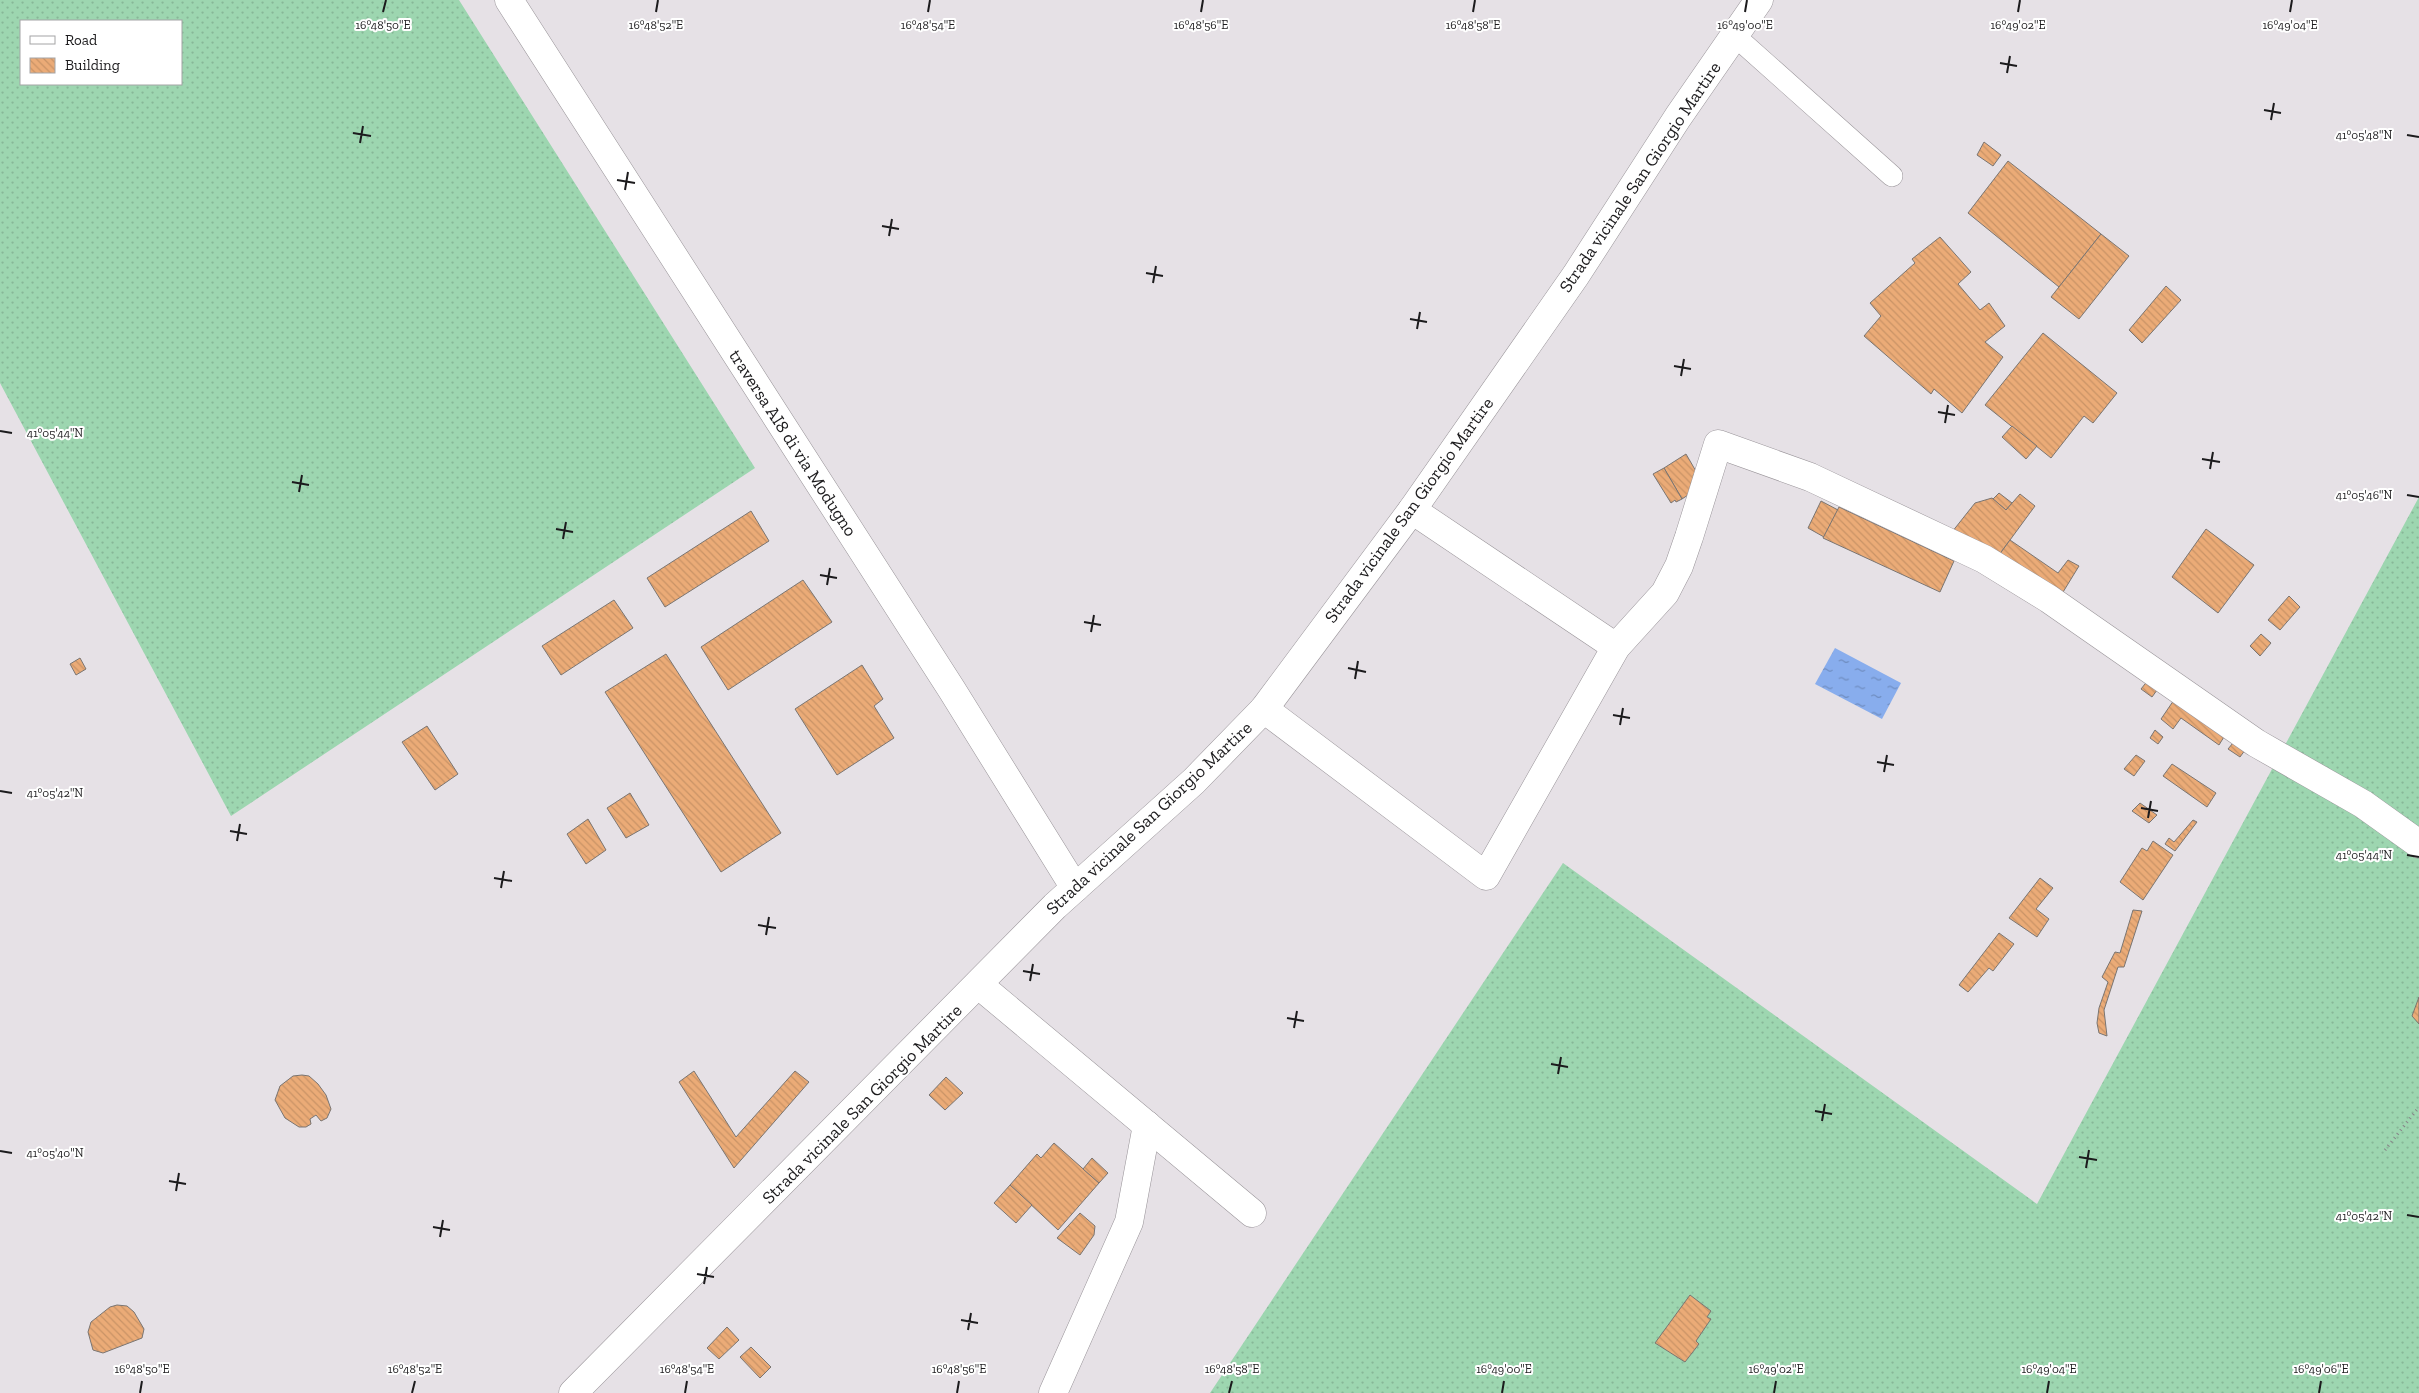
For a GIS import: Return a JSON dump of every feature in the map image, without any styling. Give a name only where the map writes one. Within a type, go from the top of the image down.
[{"type":"street","name":"traversa AI8 di via Modugno","points":[[509,0],[946,682],[1075,888]]},
{"type":"street","name":"Strada vicinale San Giorgio Martire","points":[[573,1393],[1075,888],[1194,781],[1264,709],[1412,510],[1576,275],[1678,117],[1759,0]]},
{"type":"street","points":[[1264,709],[1486,876],[1616,647],[1665,593],[1679,566],[1718,444],[1810,477],[1984,559],[2049,598],[2256,743],[2363,804],[2419,844]]},
{"type":"street","points":[[1412,510],[1616,647]]},
{"type":"street","points":[[979,985],[1252,1212]]},
{"type":"street","points":[[1053,1393],[1129,1222],[1147,1125]]},
{"type":"lane","points":[[1734,36],[1892,176]]},
{"type":"path","points":[[2385,1150],[2419,1107]]},
{"type":"green space","points":[[0,0],[459,0],[755,468],[231,816],[0,383]]},
{"type":"green space","points":[[2419,497],[2419,1393],[1210,1393],[1563,863],[2037,1204]]},
{"type":"water","points":[[1835,648],[1901,683],[1882,719],[1815,684]]},
{"type":"building","points":[[1984,142],[2001,155],[1993,166],[1977,155]]},
{"type":"building","points":[[2008,161],[2101,234],[2059,287],[1968,213]]},
{"type":"building","points":[[2101,234],[2129,256],[2079,319],[2051,297]]},
{"type":"building","points":[[1940,237],[1971,272],[1958,284],[1980,310],[1989,303],[2005,326],[1985,342],[2003,357],[1962,413],[1934,389],[1931,394],[1864,336],[1881,316],[1870,303],[1915,263],[1912,259]]},
{"type":"building","points":[[2166,286],[2181,300],[2142,343],[2129,330]]},
{"type":"building","points":[[2043,333],[2117,393],[2093,423],[2084,416],[2051,458],[1985,405]]},
{"type":"building","points":[[2012,426],[2037,446],[2026,459],[2002,437]]},
{"type":"building","points":[[1686,454],[1697,473],[1693,475],[1700,487],[1682,499],[1664,468]]},
{"type":"building","points":[[1664,468],[1682,499],[1676,502],[1675,500],[1671,503],[1653,474]]},
{"type":"building","points":[[1999,493],[2012,503],[2006,510],[1993,499]]},
{"type":"building","points":[[2020,494],[2035,506],[1999,555],[1952,532],[1975,503],[1992,498],[2006,510]]},
{"type":"building","points":[[1821,501],[1838,510],[1824,537],[1808,528]]},
{"type":"building","points":[[1839,507],[1954,561],[1940,592],[1823,538]]},
{"type":"building","points":[[751,511],[769,541],[665,607],[647,578]]},
{"type":"building","points":[[2206,529],[2254,565],[2218,613],[2172,577]]},
{"type":"building","points":[[2010,540],[2058,573],[2068,560],[2079,566],[2060,597],[1999,555]]},
{"type":"building","points":[[803,580],[832,622],[728,690],[701,647]]},
{"type":"building","points":[[2289,596],[2300,607],[2280,630],[2268,620]]},
{"type":"building","points":[[614,600],[633,628],[561,675],[542,646]]},
{"type":"building","points":[[2261,634],[2271,643],[2260,656],[2250,646]]},
{"type":"building","points":[[666,654],[781,833],[721,872],[605,692]]},
{"type":"building","points":[[80,658],[86,669],[76,675],[70,664]]},
{"type":"building","points":[[862,665],[883,699],[874,706],[894,738],[837,775],[795,709]]},
{"type":"building","points":[[2149,679],[2160,686],[2152,697],[2141,689]]},
{"type":"building","points":[[2176,697],[2227,732],[2219,745],[2181,718],[2173,729],[2161,719]]},
{"type":"building","points":[[427,726],[458,774],[435,790],[402,742]]},
{"type":"building","points":[[2155,730],[2163,737],[2158,744],[2150,738]]},
{"type":"building","points":[[2237,738],[2248,746],[2240,757],[2228,749]]},
{"type":"building","points":[[2136,755],[2145,761],[2134,776],[2124,769]]},
{"type":"building","points":[[2172,764],[2216,793],[2207,807],[2163,776]]},
{"type":"building","points":[[630,793],[649,825],[626,838],[607,808]]},
{"type":"building","points":[[2140,803],[2157,815],[2149,823],[2132,811]]},
{"type":"building","points":[[588,819],[606,850],[586,864],[567,834]]},
{"type":"building","points":[[2193,820],[2197,822],[2175,851],[2165,844],[2169,838],[2174,842]]},
{"type":"building","points":[[2153,841],[2173,855],[2143,900],[2120,882],[2142,848],[2147,851]]},
{"type":"building","points":[[2040,878],[2053,888],[2036,909],[2049,919],[2037,937],[2009,918]]},
{"type":"building","points":[[2133,910],[2142,911],[2124,967],[2118,967],[2104,1010],[2107,1036],[2099,1033],[2097,1023],[2099,1008],[2108,982],[2102,977],[2115,952],[2120,953]]},
{"type":"building","points":[[1999,933],[2014,944],[1993,971],[1989,968],[1968,992],[1959,985]]},
{"type":"building","points":[[2419,997],[2419,1024],[2412,1016]]},
{"type":"building","points":[[694,1071],[736,1137],[795,1071],[809,1082],[734,1168],[679,1082]]},
{"type":"building","points":[[293,1076],[309,1076],[318,1084],[326,1095],[331,1109],[327,1118],[321,1121],[316,1115],[310,1119],[311,1124],[306,1127],[299,1127],[285,1118],[275,1100],[280,1086]]},
{"type":"building","points":[[946,1077],[963,1093],[945,1110],[929,1095]]},
{"type":"building","points":[[1054,1143],[1099,1183],[1058,1230],[1010,1185],[1037,1154],[1041,1158]]},
{"type":"building","points":[[1092,1158],[1108,1173],[1099,1183],[1083,1169]]},
{"type":"building","points":[[1010,1185],[1032,1205],[1016,1223],[994,1203]]},
{"type":"building","points":[[1080,1213],[1095,1226],[1094,1235],[1080,1255],[1057,1238]]},
{"type":"building","points":[[1690,1295],[1711,1311],[1707,1317],[1711,1319],[1696,1341],[1699,1344],[1685,1362],[1655,1343]]},
{"type":"building","points":[[117,1305],[127,1306],[134,1312],[144,1329],[142,1338],[103,1353],[93,1350],[88,1332],[91,1322],[110,1307]]},
{"type":"building","points":[[727,1327],[739,1340],[719,1359],[707,1348]]},
{"type":"building","points":[[751,1347],[771,1367],[760,1378],[740,1357]]}]
